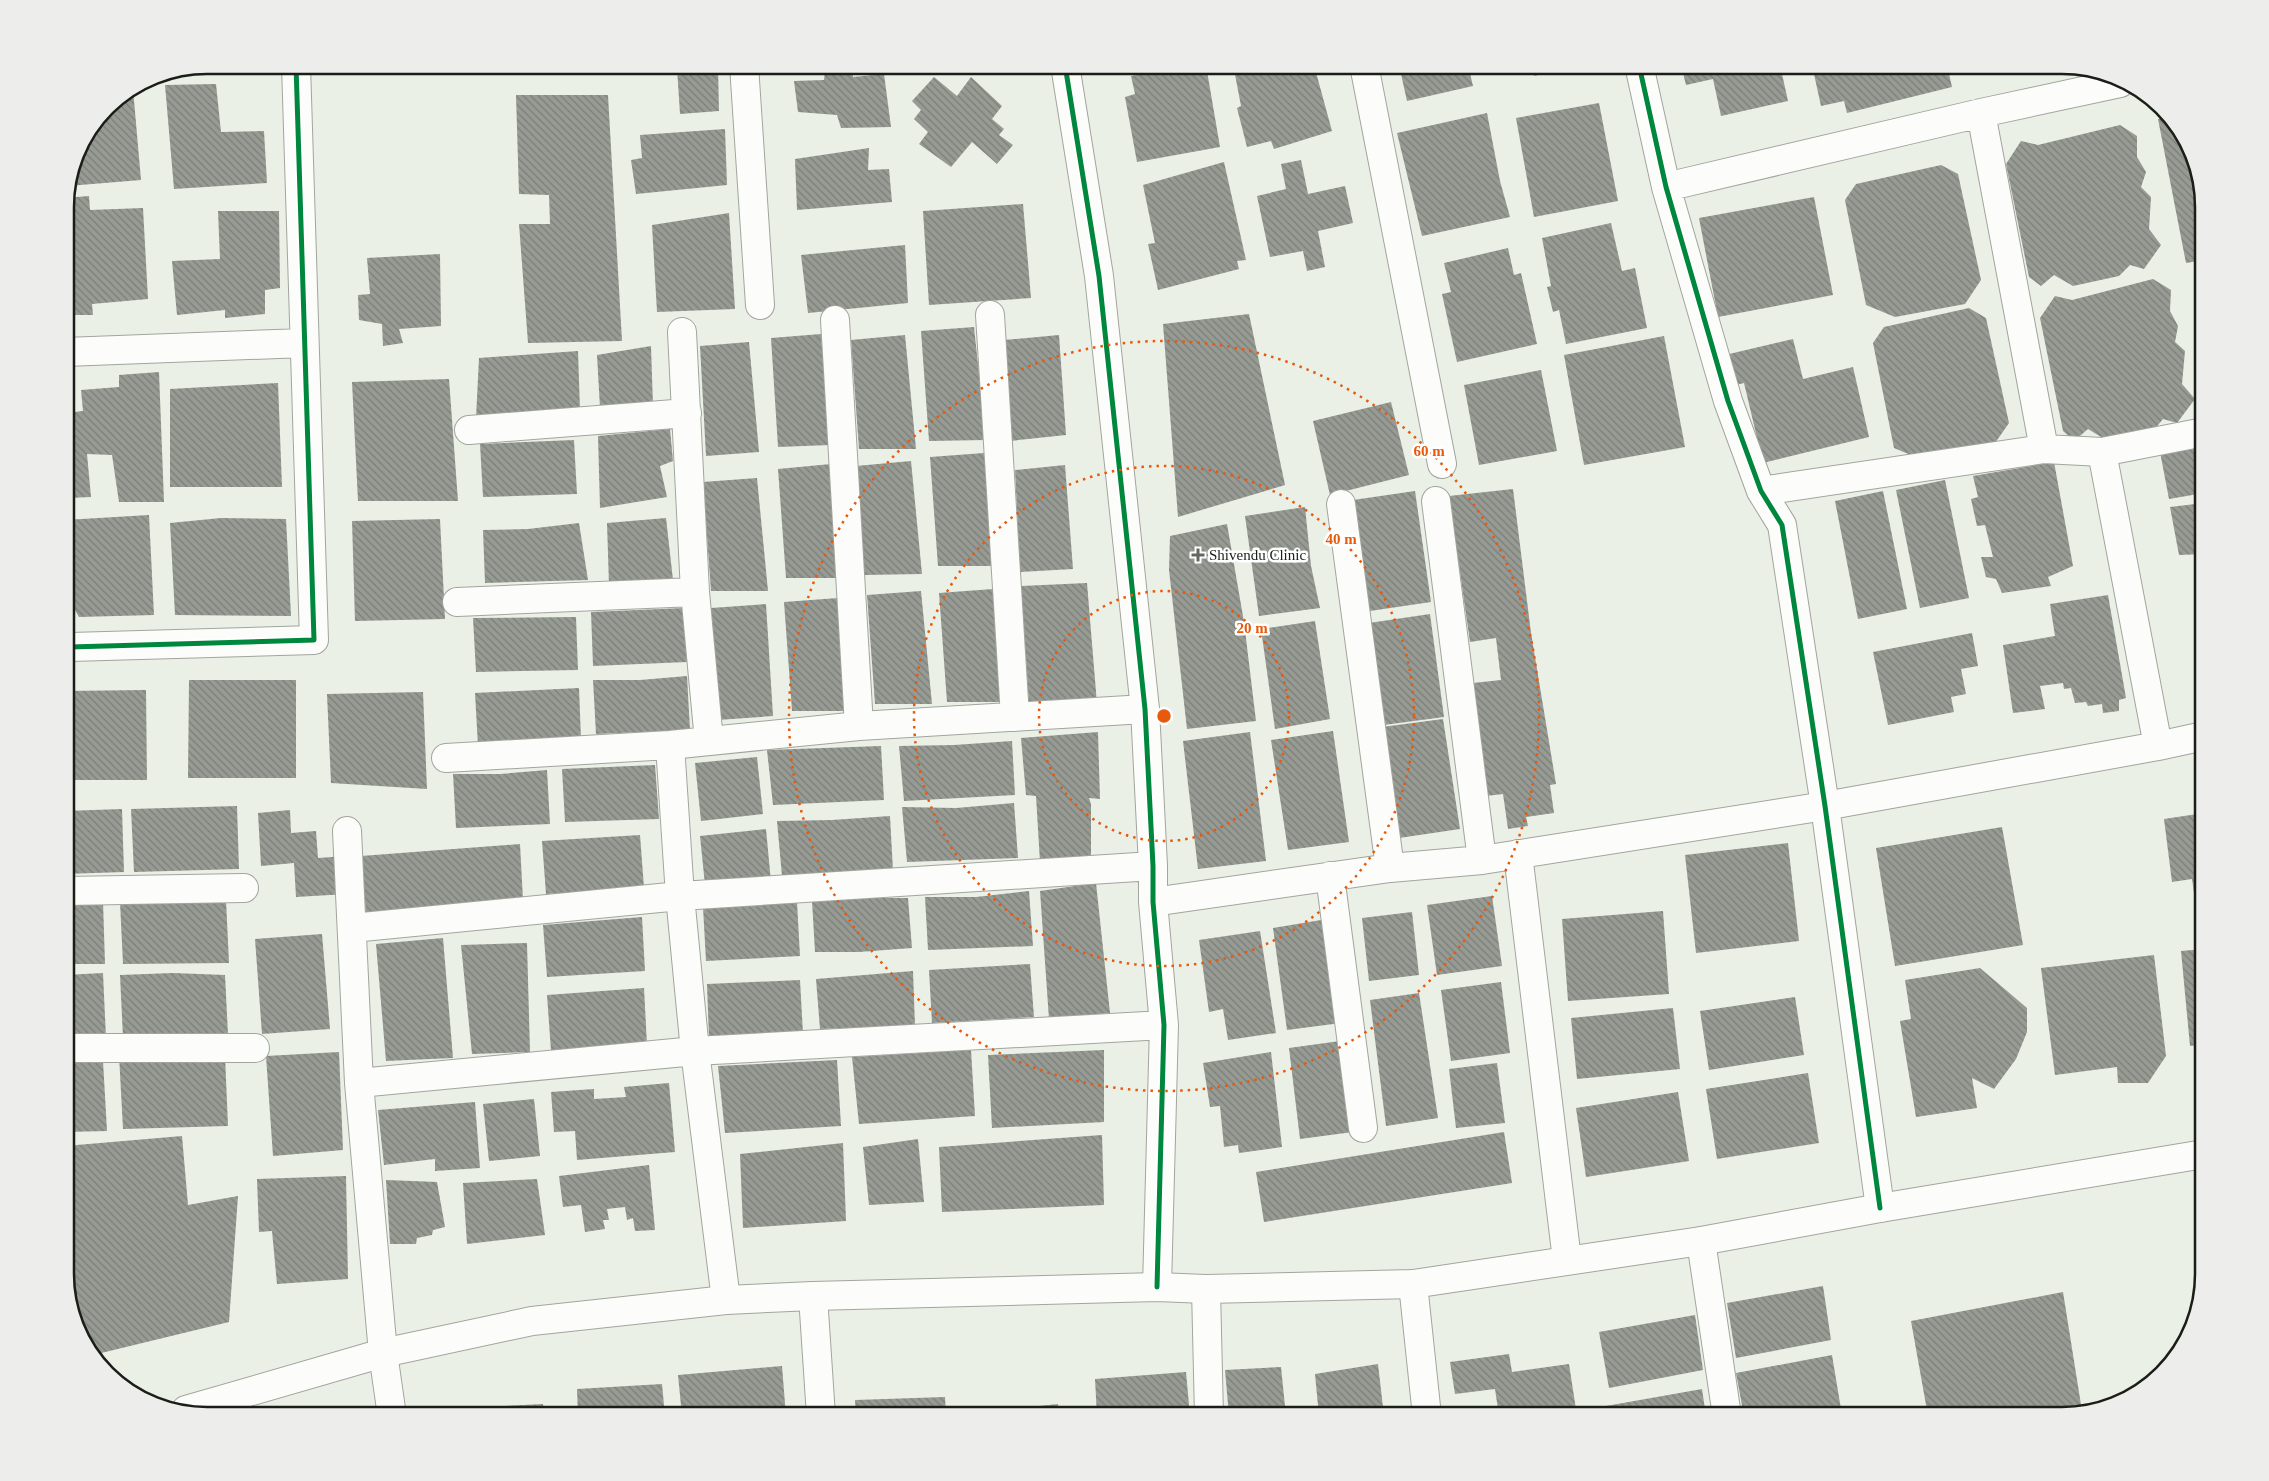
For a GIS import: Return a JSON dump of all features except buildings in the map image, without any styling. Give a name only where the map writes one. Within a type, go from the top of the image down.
[{"type":"street","points":[[74,647],[314,640],[296,74]]},
{"type":"street","points":[[745,74],[760,305]]},
{"type":"street","points":[[1066,74],[1099,276],[1145,709],[1154,866],[1154,902],[1164,1025],[1157,1287]]},
{"type":"street","points":[[1366,74],[1442,464]]},
{"type":"street","points":[[1641,74],[1666,187],[1728,401],[1761,491],[1782,525],[1825,806],[1880,1208]]},
{"type":"street","points":[[1666,187],[1981,112],[2113,84]]},
{"type":"street","points":[[1981,112],[2044,448]]},
{"type":"street","points":[[990,315],[1015,717]]},
{"type":"street","points":[[835,320],[859,726]]},
{"type":"street","points":[[682,332],[695,592],[709,741]]},
{"type":"street","points":[[74,352],[304,343]]},
{"type":"street","points":[[469,430],[687,412]]},
{"type":"street","points":[[1761,491],[2044,448],[2102,452],[2195,434]]},
{"type":"street","points":[[2102,452],[2158,746]]},
{"type":"street","points":[[1436,501],[1482,860]]},
{"type":"street","points":[[1341,504],[1390,868]]},
{"type":"street","points":[[457,602],[695,592]]},
{"type":"street","points":[[446,758],[670,745],[859,726],[1145,709]]},
{"type":"street","points":[[1154,902],[1390,868],[1482,860],[1825,806],[2195,738]]},
{"type":"street","points":[[670,745],[680,896],[695,1051],[726,1300]]},
{"type":"street","points":[[347,831],[359,1083],[383,1353],[391,1407]]},
{"type":"street","points":[[1518,854],[1567,1260]]},
{"type":"street","points":[[352,928],[680,896],[1154,866]]},
{"type":"street","points":[[1330,876],[1363,1128]]},
{"type":"street","points":[[74,891],[244,888]]},
{"type":"street","points":[[359,1083],[695,1051],[1164,1025]]},
{"type":"street","points":[[74,1048],[255,1048]]},
{"type":"street","points":[[198,1406],[383,1353],[532,1321],[726,1300],[813,1296],[1157,1287],[1206,1289],[1413,1284],[1701,1241],[1880,1208],[2195,1156]]},
{"type":"street","points":[[1701,1241],[1726,1407]]},
{"type":"street","points":[[1413,1284],[1426,1407]]},
{"type":"street","points":[[1206,1289],[1209,1407]]},
{"type":"street","points":[[813,1296],[820,1407]]},
{"type":"cycle path","points":[[74,647],[314,640],[296,74]]},
{"type":"cycle path","points":[[1066,74],[1099,276],[1145,709],[1153,902],[1164,1025],[1157,1287]]},
{"type":"cycle path","points":[[1641,74],[1666,187],[1728,401],[1761,491],[1782,525],[1825,806],[1880,1208]]},
{"type":"place","name":"Shivendu Clinic","points":[[1198,555]]}]
